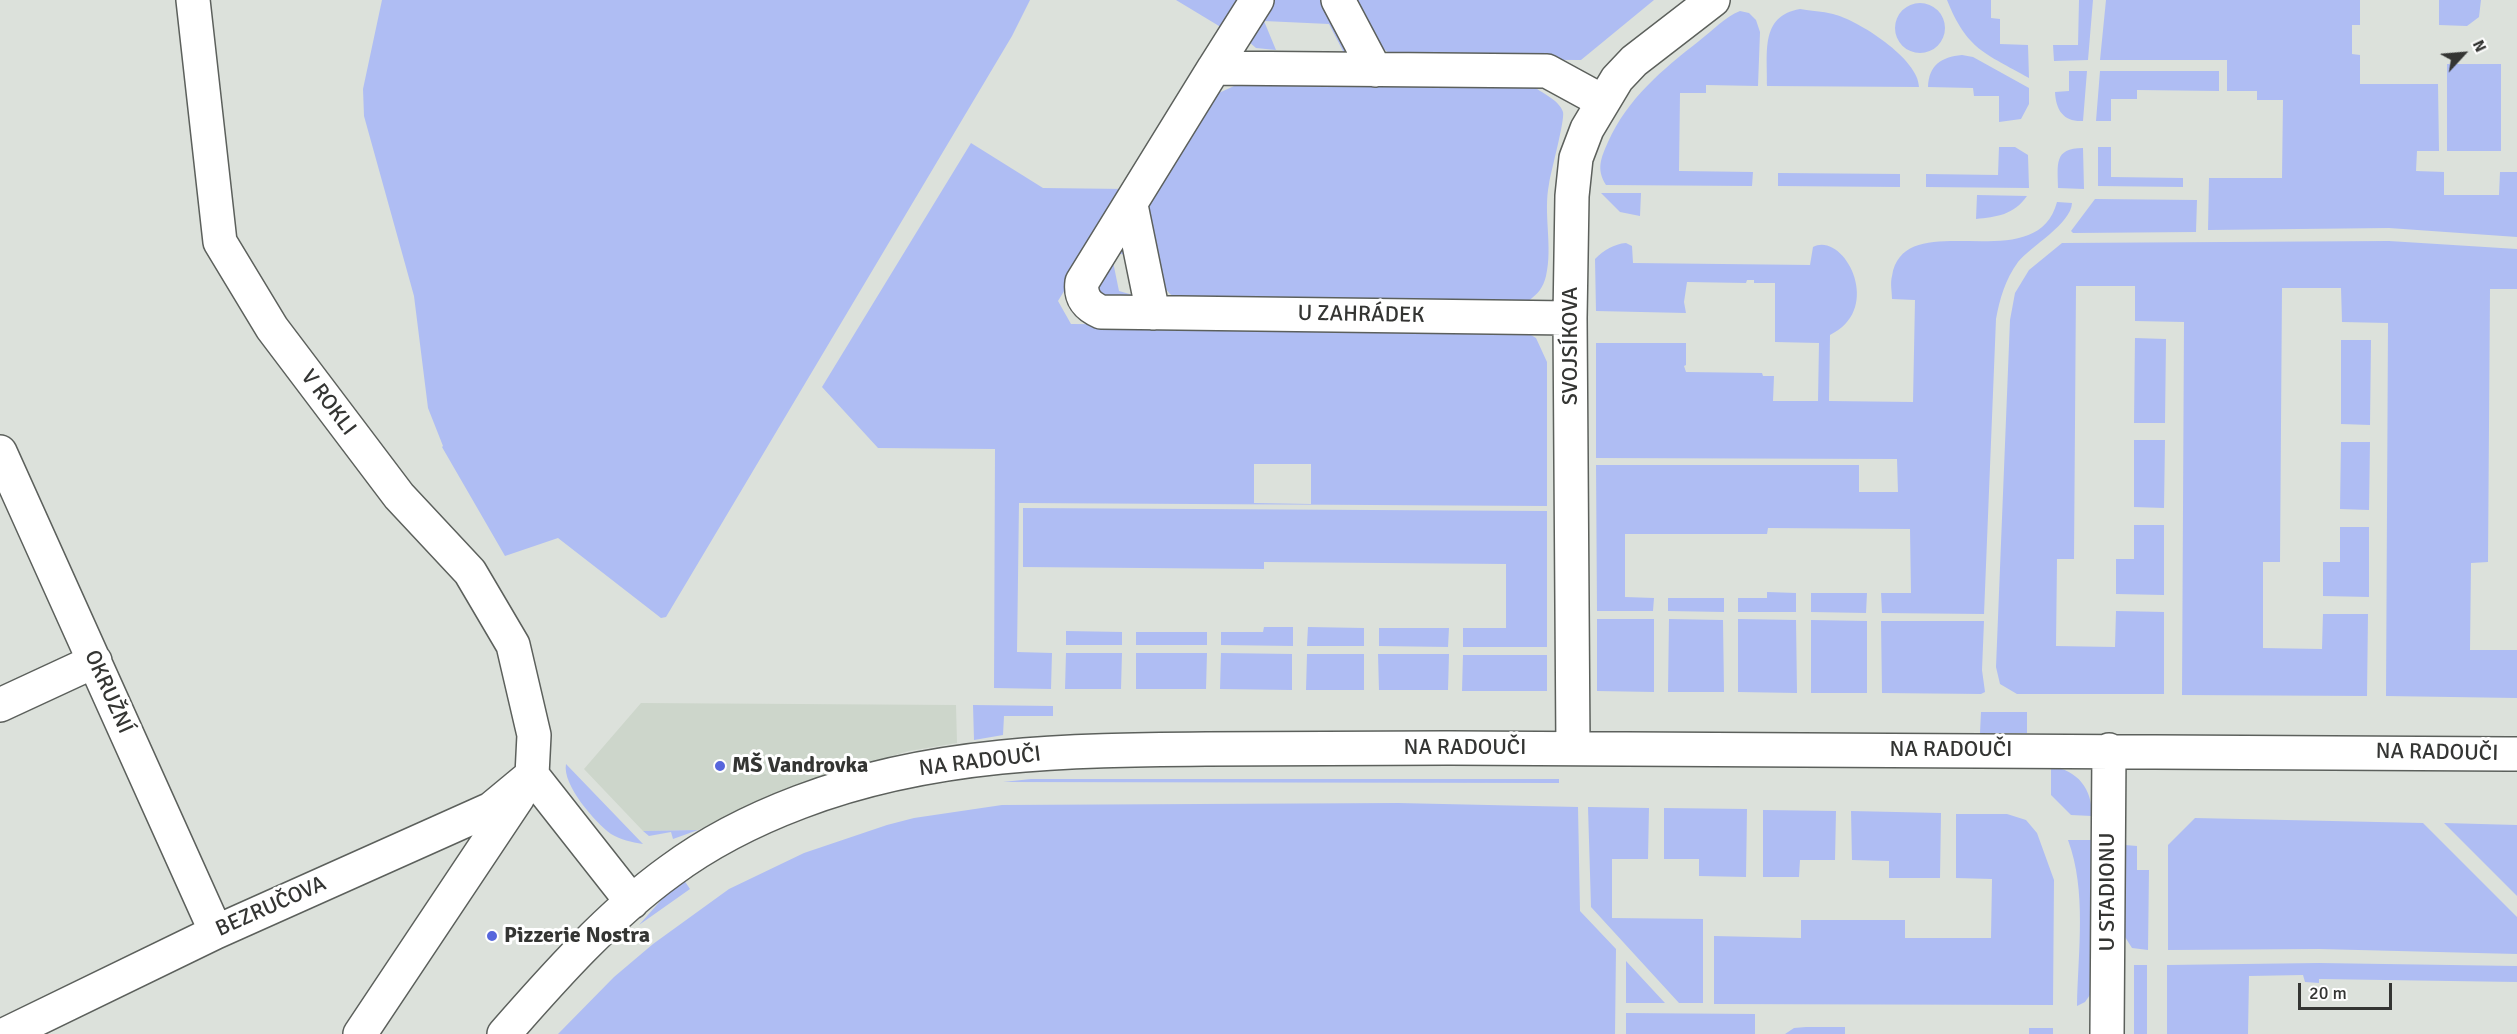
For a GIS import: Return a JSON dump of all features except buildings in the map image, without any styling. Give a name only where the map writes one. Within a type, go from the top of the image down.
[{"type":"street","name":"V ROKLI","points":[[193,0],[220,242],[272,328],[399,496],[470,572],[508,636],[513,645],[534,735],[532,775]]},
{"type":"street","name":"U ZAHRÁDEK","points":[[1257,0],[1082,282],[1081,292],[1092,309],[1101,312],[1153,313],[1570,318]]},
{"type":"street","points":[[1338,0],[1375,70]]},
{"type":"street","name":"SVOJSÍKOVA","points":[[1573,748],[1570,318],[1572,196],[1576,158],[1587,129],[1617,79],[1634,61],[1713,0]]},
{"type":"street","points":[[1214,68],[1548,72],[1602,101]]},
{"type":"street","points":[[1131,205],[1153,313]]},
{"type":"street","name":"OKRUŽNÍ","points":[[0,452],[216,932]]},
{"type":"street","points":[[0,705],[95,661]]},
{"type":"street","name":"NA RADOUČI","points":[[504,1034],[585,948],[633,902],[685,861],[729,834],[772,814],[857,783],[925,767],[1003,756],[1113,751],[1573,748],[2517,754]]},
{"type":"street","name":"U STADIONU","points":[[2107,1034],[2109,750]]},
{"type":"street","points":[[360,1034],[532,775],[633,902]]},
{"type":"street","name":"BEZRUČOVA","points":[[6,1034],[216,932],[491,809],[532,775]]},
{"type":"shaded area","points":[[382,0],[1030,0],[1012,36],[666,617],[661,618],[558,538],[505,556],[442,447],[428,408],[414,296],[364,116],[363,89]]},
{"type":"shaded area","points":[[1176,0],[1241,0],[1224,29]]},
{"type":"shaded area","points":[[1267,0],[1328,0],[1351,50],[1344,53],[1329,24],[1264,21],[1276,50],[1256,48],[1249,42]]},
{"type":"shaded area","points":[[1353,0],[1654,0],[1581,60],[1402,59],[1384,49],[1371,35]]},
{"type":"shaded area","points":[[1947,0],[1991,0],[1991,18],[2000,19],[2000,44],[2028,45],[2029,78],[1989,56],[1970,40],[1954,17]]},
{"type":"shaded area","points":[[2079,0],[2093,0],[2088,60],[2054,61],[2053,45],[2078,45]]},
{"type":"shaded area","points":[[2106,0],[2360,0],[2360,25],[2352,25],[2352,54],[2360,55],[2360,84],[2438,84],[2439,151],[2417,151],[2416,171],[2444,172],[2444,195],[2499,195],[2500,172],[2517,172],[2517,237],[2389,228],[2208,230],[2209,178],[2282,178],[2283,100],[2257,100],[2257,91],[2227,91],[2227,60],[2100,60]]},
{"type":"shaded area","points":[[2439,0],[2481,0],[2479,17],[2467,26],[2439,25]]},
{"type":"shaded area","points":[[1915,3],[1925,3],[1938,10],[1945,23],[1945,33],[1938,46],[1925,53],[1915,53],[1906,49],[1899,42],[1895,33],[1895,23],[1899,14],[1906,7]]},
{"type":"shaded area","points":[[1800,9],[1833,14],[1871,32],[1898,53],[1909,65],[1916,76],[1919,87],[1767,86],[1767,49],[1772,28],[1778,19]]},
{"type":"shaded area","points":[[1740,11],[1749,13],[1756,20],[1760,32],[1758,86],[1706,85],[1706,93],[1680,93],[1679,171],[1753,172],[1752,186],[1606,185],[1600,169],[1602,158],[1625,112],[1647,86],[1672,63],[1724,20]]},
{"type":"shaded area","points":[[1962,55],[1973,57],[2029,88],[2029,104],[2021,119],[1999,122],[1999,96],[1974,96],[1973,88],[1928,87],[1931,73],[1937,64],[1942,60]]},
{"type":"shaded area","points":[[2447,64],[2501,64],[2501,151],[2447,151]]},
{"type":"shaded area","points":[[2069,71],[2087,71],[2083,121],[2066,117],[2057,105],[2055,92],[2069,91]]},
{"type":"shaded area","points":[[2100,71],[2219,71],[2219,91],[2137,90],[2137,99],[2111,99],[2111,121],[2096,121]]},
{"type":"shaded area","points":[[1245,81],[1528,83],[1548,96],[1561,107],[1563,117],[1547,195],[1549,253],[1545,280],[1540,290],[1528,301],[1178,299],[1170,294],[1164,287],[1147,211],[1149,199],[1210,97]]},
{"type":"shaded area","points":[[971,143],[1043,188],[1126,189],[1058,301],[1071,324],[1511,328],[1526,332],[1536,338],[1547,362],[1547,506],[1019,503],[1017,652],[1052,653],[1051,689],[994,688],[995,449],[878,448],[822,387]],"holes":[[[1254,464],[1311,464],[1311,504],[1254,503]]]},
{"type":"shaded area","points":[[1999,147],[2015,147],[2028,155],[2029,188],[1926,187],[1926,174],[1998,175]]},
{"type":"shaded area","points":[[2098,147],[2111,147],[2111,177],[2183,178],[2183,187],[2098,186]]},
{"type":"shaded area","points":[[2083,148],[2084,189],[2058,188],[2059,159],[2066,151]]},
{"type":"shaded area","points":[[1778,173],[1900,174],[1900,187],[1778,186]]},
{"type":"shaded area","points":[[1601,193],[1641,193],[1640,216],[1620,212]]},
{"type":"shaded area","points":[[1977,195],[2027,196],[2010,211],[1997,216],[1976,219]]},
{"type":"shaded area","points":[[2095,199],[2197,200],[2196,232],[2073,233],[2071,231]]},
{"type":"shaded area","points":[[2057,202],[2072,203],[2070,211],[2058,227],[2018,262],[2004,289],[1996,319],[1984,614],[1882,613],[1881,593],[1911,593],[1910,529],[1768,528],[1767,534],[1625,534],[1625,597],[1654,598],[1653,611],[1597,611],[1596,465],[1859,465],[1859,492],[1898,492],[1897,459],[1596,458],[1596,343],[1686,343],[1686,365],[1684,366],[1686,372],[1762,373],[1763,376],[1774,376],[1773,401],[1818,401],[1819,343],[1775,342],[1775,283],[1754,283],[1754,280],[1747,280],[1746,283],[1687,282],[1684,302],[1686,313],[1596,311],[1595,259],[1598,256],[1613,246],[1626,243],[1632,246],[1633,263],[1810,265],[1813,247],[1825,245],[1836,250],[1847,261],[1854,275],[1857,292],[1855,308],[1846,323],[1830,335],[1829,401],[1913,402],[1915,300],[1892,299],[1892,276],[1902,255],[1920,245],[1944,241],[1999,241],[2024,237],[2044,225]]},
{"type":"shaded area","points":[[1119,239],[1131,256],[1111,252],[1119,291],[1140,297],[1098,300],[1089,286]]},
{"type":"shaded area","points":[[2389,241],[2517,249],[2517,289],[2490,289],[2488,562],[2471,563],[2470,650],[2517,650],[2517,698],[2386,696],[2388,323],[2342,322],[2341,288],[2282,288],[2280,562],[2263,562],[2263,648],[2322,649],[2323,614],[2368,614],[2367,696],[2182,695],[2184,322],[2135,321],[2135,286],[2076,286],[2074,559],[2057,559],[2056,646],[2115,647],[2116,611],[2164,612],[2164,694],[2017,694],[2000,684],[1996,667],[2010,320],[2015,293],[2029,270],[2062,243]]},
{"type":"shaded area","points":[[2135,338],[2166,339],[2165,423],[2134,423]]},
{"type":"shaded area","points":[[2341,340],[2371,340],[2370,425],[2341,424]]},
{"type":"shaded area","points":[[2134,440],[2165,440],[2164,508],[2134,507]]},
{"type":"shaded area","points":[[2341,442],[2370,442],[2369,510],[2340,509]]},
{"type":"shaded area","points":[[1023,508],[1547,511],[1547,647],[1463,647],[1463,628],[1506,628],[1506,564],[1264,562],[1264,569],[1023,567]]},
{"type":"shaded area","points":[[2134,525],[2164,525],[2164,595],[2116,594],[2116,559],[2134,559]]},
{"type":"shaded area","points":[[2340,527],[2369,527],[2369,597],[2323,596],[2323,562],[2340,562]]},
{"type":"shaded area","points":[[1767,592],[1796,593],[1796,612],[1738,612],[1738,598],[1767,598]]},
{"type":"shaded area","points":[[1811,593],[1867,593],[1866,613],[1811,612]]},
{"type":"shaded area","points":[[1668,598],[1724,598],[1724,612],[1668,611]]},
{"type":"shaded area","points":[[1597,619],[1654,619],[1654,692],[1597,691]]},
{"type":"shaded area","points":[[1669,619],[1723,620],[1724,692],[1668,692]]},
{"type":"shaded area","points":[[1738,619],[1796,620],[1797,693],[1738,692]]},
{"type":"shaded area","points":[[1811,620],[1867,621],[1867,693],[1811,693]]},
{"type":"shaded area","points":[[1881,621],[1984,621],[1982,670],[1985,692],[1981,694],[1882,693]]},
{"type":"shaded area","points":[[1264,627],[1293,627],[1293,646],[1221,645],[1221,632],[1263,632]]},
{"type":"shaded area","points":[[1308,627],[1364,628],[1364,646],[1307,646]]},
{"type":"shaded area","points":[[1379,628],[1449,628],[1448,647],[1379,646]]},
{"type":"shaded area","points":[[1066,631],[1122,632],[1122,645],[1066,645]]},
{"type":"shaded area","points":[[1136,632],[1207,632],[1207,645],[1136,645]]},
{"type":"shaded area","points":[[1066,653],[1122,653],[1121,689],[1065,689]]},
{"type":"shaded area","points":[[1136,653],[1207,653],[1206,689],[1136,689]]},
{"type":"shaded area","points":[[1221,653],[1292,654],[1292,690],[1220,689]]},
{"type":"shaded area","points":[[1307,654],[1364,654],[1364,690],[1306,690]]},
{"type":"shaded area","points":[[1378,654],[1449,654],[1448,690],[1379,690]]},
{"type":"shaded area","points":[[1463,655],[1547,655],[1547,691],[1462,691]]},
{"type":"shaded area","name":"MŠ Vandrovka","points":[[641,703],[956,705],[957,743],[909,751],[806,781],[698,830],[643,831],[584,769]]},
{"type":"shaded area","points":[[973,705],[1053,706],[1053,716],[1004,716],[1003,735],[974,740]]},
{"type":"shaded area","points":[[1981,712],[2027,712],[2027,733],[1980,733]]},
{"type":"shaded area","points":[[566,764],[643,844],[611,834],[597,821],[574,792],[566,773]]},
{"type":"shaded area","points":[[2051,766],[2069,772],[2082,782],[2089,797],[2092,816],[2071,815],[2051,795]]},
{"type":"shaded area","points":[[1031,779],[1559,779],[1559,783],[1003,782]]},
{"type":"shaded area","points":[[1398,803],[1578,807],[1580,911],[1616,949],[1615,1034],[558,1034],[614,977],[653,944],[729,889],[804,853],[887,825],[914,818],[1002,805]]},
{"type":"shaded area","points":[[1588,807],[1649,808],[1648,859],[1612,859],[1612,918],[1703,919],[1703,1003],[1679,1003],[1591,907]]},
{"type":"shaded area","points":[[1664,808],[1747,809],[1746,877],[1699,876],[1699,859],[1664,859]]},
{"type":"shaded area","points":[[1763,810],[1836,811],[1835,860],[1800,860],[1799,877],[1763,877]]},
{"type":"shaded area","points":[[1851,811],[1941,813],[1940,878],[1889,878],[1889,861],[1852,860]]},
{"type":"shaded area","points":[[1956,814],[2007,814],[2026,820],[2037,833],[2054,880],[2053,1005],[1714,1004],[1714,936],[1801,938],[1801,920],[1905,920],[1905,938],[1991,938],[1992,879],[1956,878]]},
{"type":"shaded area","points":[[2195,818],[2423,823],[2517,917],[2517,954],[2319,949],[2168,950],[2168,845]]},
{"type":"shaded area","points":[[2444,823],[2517,825],[2517,896]]},
{"type":"shaded area","points":[[698,830],[673,839],[671,832],[649,836],[643,831]]},
{"type":"shaded area","points":[[2068,840],[2092,840],[2092,992],[2085,1002],[2077,1006],[2080,943],[2078,880]]},
{"type":"shaded area","points":[[2125,845],[2137,846],[2137,870],[2149,870],[2148,950],[2132,948],[2125,937]]},
{"type":"shaded area","points":[[684,880],[690,889],[639,925],[663,898]]},
{"type":"shaded area","points":[[1626,961],[1665,1003],[1626,1003]]},
{"type":"shaded area","points":[[2319,963],[2517,966],[2517,982],[2319,979],[2319,983],[2305,982],[2303,975],[2249,976],[2248,1034],[2167,1034],[2167,965]]},
{"type":"shaded area","points":[[2134,965],[2147,965],[2147,1034],[2134,1034]]},
{"type":"shaded area","points":[[1626,1013],[1755,1014],[1755,1034],[1626,1034]]},
{"type":"shaded area","points":[[1845,1027],[1845,1034],[1785,1034],[1794,1028]]},
{"type":"shaded area","points":[[2029,1028],[2053,1028],[2053,1034],[2029,1034]]},
{"type":"place","name":"MŠ Vandrovka","points":[[720,766]]},
{"type":"place","name":"Pizzerie Nostra","points":[[492,936]]}]
